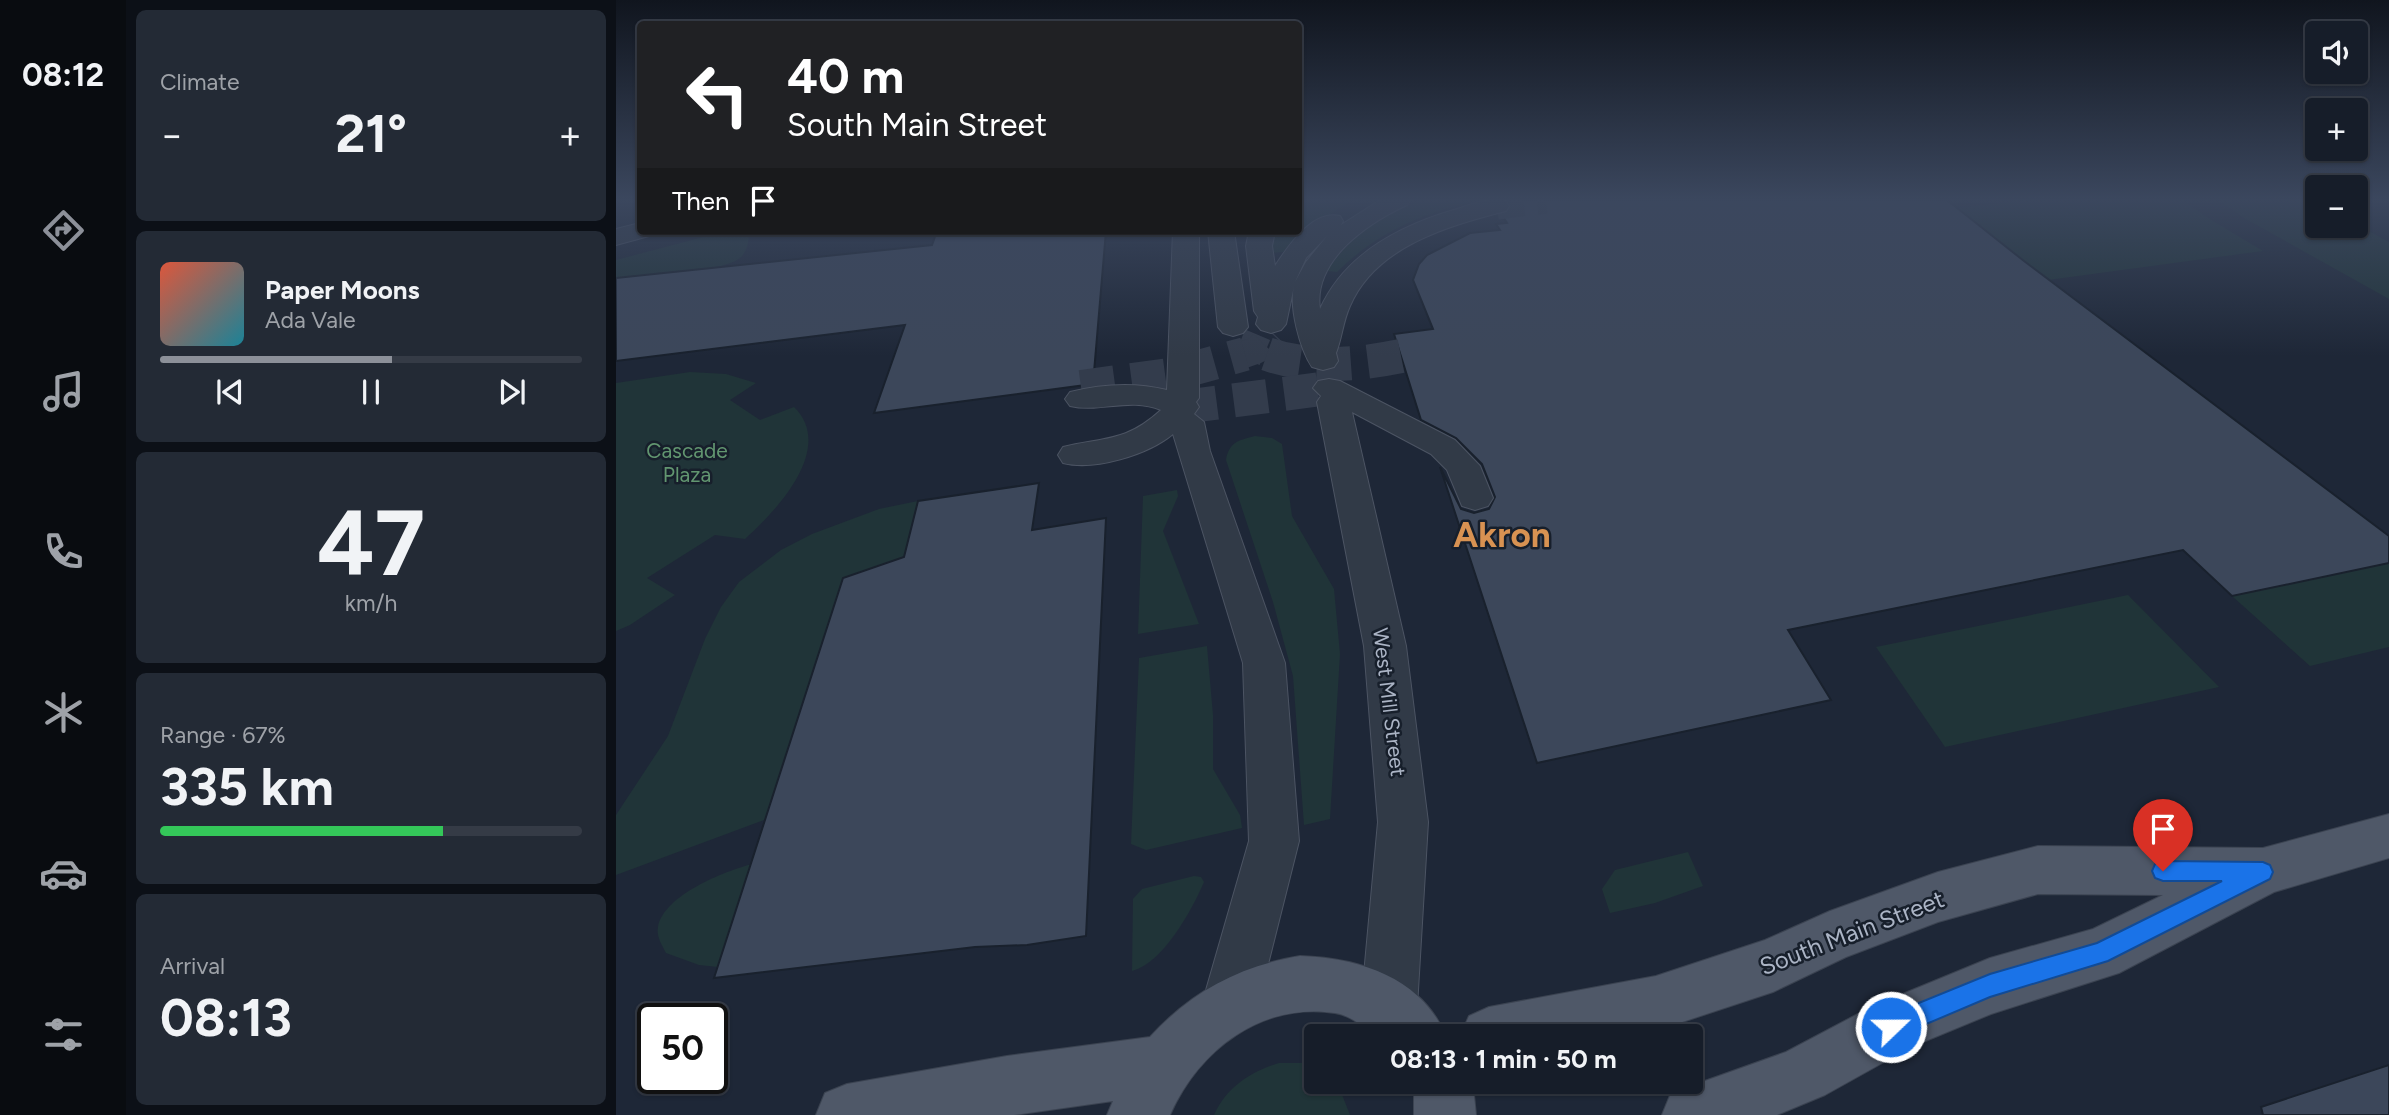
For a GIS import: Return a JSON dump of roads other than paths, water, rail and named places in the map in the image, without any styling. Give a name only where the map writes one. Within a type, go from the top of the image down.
[{"type":"main road","name":"South Main Street","points":[[1693,1115],[1730,1104],[1804,1074],[1891,1027],[1990,986],[2100,954],[2263,872],[2389,836]]},
{"type":"main road","name":"South Main Street","points":[[1558,1024],[1656,1004],[1773,965],[1830,937],[1938,897],[2038,870],[2263,872]]},
{"type":"main road","points":[[847,1115],[1007,1086],[1151,1090],[1198,1028],[1230,1004],[1272,986],[1313,982],[1354,988],[1403,1022]]},
{"type":"main road","points":[[1444,1094],[1445,1115]]},
{"type":"street","points":[[1185,252],[1185,410],[1193,451],[1264,663],[1274,841],[1230,1004]]},
{"type":"street","points":[[1224,252],[1233,327]]},
{"type":"street","points":[[1260,252],[1264,296],[1271,324],[1279,282],[1289,261],[1297,252]]},
{"type":"street","name":"West Mill Street","points":[[1326,252],[1304,296],[1327,380],[1385,646],[1403,822],[1403,1022]]},
{"type":"street","points":[[1382,252],[1359,273],[1336,305],[1327,380],[1443,447],[1477,481]]},
{"type":"street","points":[[1075,455],[1141,443],[1157,433],[1184,407],[1156,395],[1142,393],[1081,399]]},
{"type":"tunnel","points":[[1258,349],[1273,333]]},
{"type":"tunnel","points":[[1240,342],[1258,349]]},
{"type":"tunnel","points":[[1240,356],[1258,349]]},
{"type":"tunnel","points":[[1258,349],[1272,356]]},
{"type":"tunnel","points":[[1081,387],[1170,375],[1245,354]]},
{"type":"tunnel","points":[[1267,354],[1272,356]]},
{"type":"tunnel","points":[[1272,356],[1317,364],[1368,362],[1401,356]]},
{"type":"tunnel","points":[[1183,407],[1329,388]]},
{"type":"district","name":"Akron","points":[[1502,535]]},
{"type":"park label","name":"Cascade Plaza","points":[[687,463]]}]
